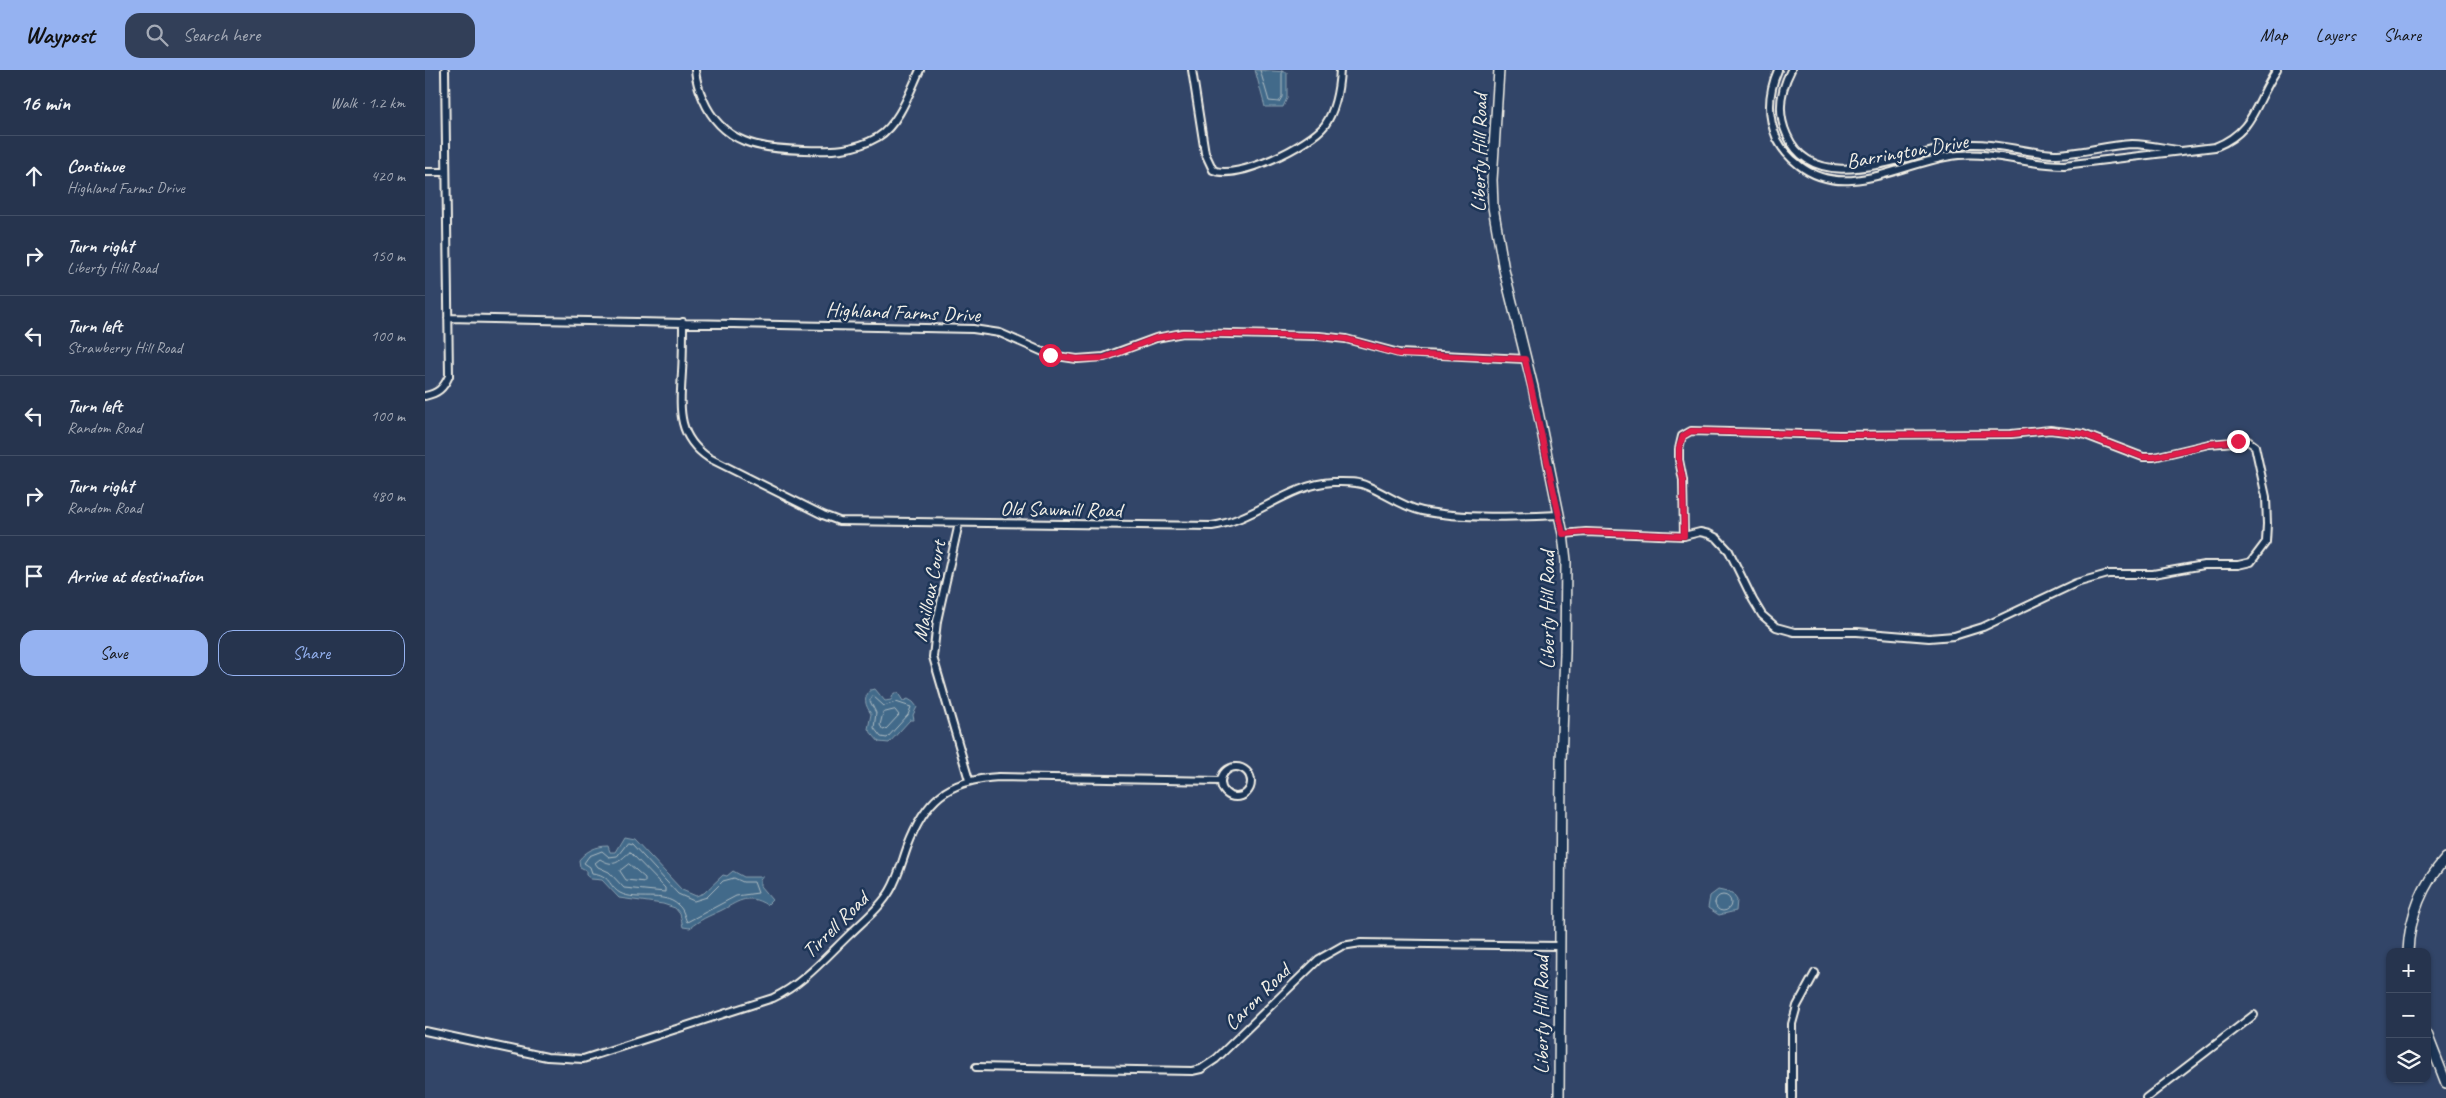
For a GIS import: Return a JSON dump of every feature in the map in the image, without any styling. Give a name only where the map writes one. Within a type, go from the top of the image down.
[{"type":"street","points":[[425,396],[444,388],[449,376],[445,70]]},
{"type":"street","points":[[695,70],[700,91],[707,108],[717,123],[731,135],[747,143],[773,150],[836,151],[854,148],[879,136],[892,123],[920,70]]},
{"type":"street","points":[[1192,70],[1205,153],[1213,170],[1221,174],[1239,172],[1256,166],[1312,138],[1325,125],[1334,109],[1340,70]]},
{"type":"street","name":"Liberty Hill Road","points":[[1499,70],[1492,180],[1493,207],[1504,270],[1563,534],[1567,598],[1561,752],[1559,1098]]},
{"type":"street","name":"Barrington Drive","points":[[1779,70],[1772,88],[1770,109],[1774,131],[1788,155],[1805,170],[1817,176],[1841,181],[1879,175],[1941,158],[1973,154],[2054,165],[2189,151],[2222,144],[2245,128],[2277,70]]},
{"type":"street","points":[[1788,155],[1792,145],[1784,127],[1781,109],[1782,91],[1791,70]]},
{"type":"street","name":"Barrington Drive","points":[[1792,145],[1822,166],[1844,170],[1867,167],[1938,148],[1974,144],[2050,154],[2075,153],[2132,144],[2189,151]]},
{"type":"street","points":[[1938,148],[1941,158]]},
{"type":"street","points":[[2075,153],[2077,163]]},
{"type":"street","points":[[425,172],[446,172]]},
{"type":"street","name":"Highland Farms Drive","points":[[448,318],[973,329],[1000,333],[1050,355],[1077,359],[1104,358],[1156,338],[1183,333],[1319,336],[1346,339],[1399,354],[1525,359]]},
{"type":"street","name":"Old Sawmill Road","points":[[683,322],[681,414],[685,432],[702,453],[823,515],[839,521],[1212,526],[1256,513],[1305,488],[1331,482],[1367,486],[1420,511],[1508,517],[1559,516]]},
{"type":"street","points":[[1563,534],[1586,532],[1684,536],[1700,532],[1717,538],[1724,544],[1734,559],[1762,615],[1776,627],[1803,633],[1857,632],[1929,638],[1954,636],[1983,626],[2076,583],[2109,574],[2153,574],[2204,565],[2238,565],[2251,562],[2266,542],[2266,497],[2255,446],[2248,441],[2209,444],[2154,457],[2143,457],[2083,434],[2050,430],[2011,434],[1839,435],[1691,431],[1683,436],[1679,448],[1683,480],[1684,536]]},
{"type":"street","name":"Mailloux Court","points":[[959,523],[937,621],[933,657],[969,780]]},
{"type":"street","points":[[1238,767],[1247,771],[1251,785],[1246,793],[1232,797],[1223,791],[1220,781],[1228,768],[1238,767]]},
{"type":"street","name":"Tirrell Road","points":[[425,1031],[547,1057],[583,1059],[773,998],[789,990],[803,979],[881,903],[892,888],[908,846],[924,813],[943,794],[969,780],[999,777],[1220,781]]},
{"type":"street","points":[[2408,948],[2411,926],[2419,903],[2435,870],[2446,858]]},
{"type":"street","name":"Caron Road","points":[[976,1067],[1192,1071],[1216,1059],[1319,959],[1342,946],[1361,943],[1559,946]]},
{"type":"street","points":[[1792,1098],[1792,1024],[1797,1006],[1815,973]]},
{"type":"street","points":[[2146,1098],[2254,1015]]},
{"type":"street","points":[[2429,1038],[2446,1083]]},
{"type":"water","points":[[1255,70],[1287,72],[1287,98],[1283,107],[1265,107]]},
{"type":"water","points":[[875,689],[885,701],[891,700],[894,693],[898,693],[903,701],[908,699],[917,707],[913,715],[914,720],[910,720],[889,743],[879,742],[868,729],[871,714],[866,704],[866,699],[870,690]]},
{"type":"water","points":[[624,837],[634,839],[682,890],[696,896],[704,893],[723,875],[727,876],[733,871],[744,877],[763,877],[760,880],[760,886],[772,900],[767,905],[753,899],[742,900],[704,918],[690,928],[683,927],[680,914],[675,908],[663,904],[619,898],[602,880],[591,879],[586,875],[586,870],[580,867],[579,860],[585,854],[595,848],[608,846],[610,852],[615,852]]},
{"type":"water","points":[[1718,890],[1732,893],[1737,900],[1736,911],[1719,915],[1708,908],[1710,896]]},
{"type":"route","points":[[1050,355],[1077,359],[1104,358],[1156,338],[1183,333],[1319,336],[1346,339],[1399,354],[1525,359],[1533,387],[1563,534],[1586,532],[1684,536],[1683,480],[1679,448],[1683,436],[1691,431],[1839,435],[2011,434],[2050,430],[2083,434],[2101,439],[2132,454],[2143,457],[2154,457],[2209,444],[2238,441]]}]
